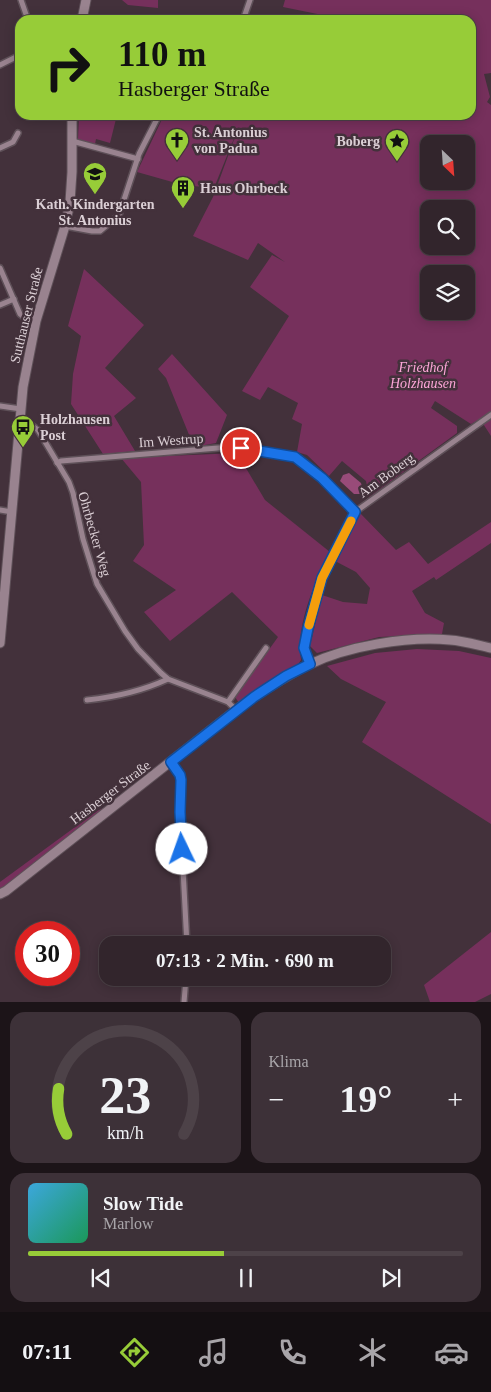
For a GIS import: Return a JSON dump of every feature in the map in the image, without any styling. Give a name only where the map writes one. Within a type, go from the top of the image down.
[{"type":"street","points":[[21,0],[26,15]]},
{"type":"street","points":[[83,15],[86,0]]},
{"type":"street","points":[[245,15],[250,0]]},
{"type":"street","points":[[0,65],[15,58]]},
{"type":"street","name":"Sutthauser Straße","points":[[0,642],[21,408],[29,352],[36,321],[65,226],[70,202],[72,120]]},
{"type":"street","points":[[65,226],[97,232],[109,225],[120,213],[138,159],[157,120]]},
{"type":"street","points":[[0,148],[13,142],[18,133]]},
{"type":"street","points":[[72,142],[138,159]]},
{"type":"street","points":[[0,268],[20,314],[36,321]]},
{"type":"street","points":[[0,305],[14,299]]},
{"type":"street","points":[[0,406],[21,408]]},
{"type":"street","name":"Am Boberg","points":[[310,664],[304,648],[322,578],[355,512],[491,414]]},
{"type":"street","name":"Ohrbecker Weg","points":[[20,424],[30,424],[35,427],[69,482],[83,539],[97,584],[138,649],[168,679],[228,702],[238,709]]},
{"type":"street","name":"Im Westrup","points":[[57,463],[61,461],[148,453],[230,447],[241,448],[295,457],[322,478],[355,512]]},
{"type":"street","points":[[0,510],[12,512]]},
{"type":"street","name":"Hasberger Straße","points":[[0,894],[238,709],[268,687],[310,664],[334,654],[379,644],[425,639],[450,640],[491,648]]},
{"type":"street","points":[[228,702],[266,648]]},
{"type":"street","points":[[88,700],[109,698],[140,691],[168,679]]},
{"type":"street","points":[[171,762],[180,775],[181,780],[180,812],[187,936]]},
{"type":"street","points":[[184,1002],[185,986]]},
{"type":"green space","points":[[122,0],[158,0],[158,8],[128,5]]},
{"type":"green space","name":"Friedhof Holzhausen","points":[[285,0],[491,0],[491,73],[484,74],[490,97],[487,102],[491,105],[491,436],[480,419],[471,424],[435,401],[431,408],[457,426],[457,433],[369,497],[366,481],[342,461],[329,476],[307,455],[297,452],[302,424],[292,419],[298,403],[268,387],[260,400],[242,391],[289,316],[250,287],[272,255],[285,262],[258,243],[248,260],[193,236],[213,197],[239,126],[214,188],[183,185],[137,172],[162,120],[476,120],[476,15],[322,15],[283,7]]},
{"type":"green space","points":[[79,120],[116,120],[110,143],[96,139],[95,144],[78,139]]},
{"type":"green space","points":[[84,269],[144,325],[105,368],[136,398],[114,416],[135,451],[103,454],[71,404],[73,374],[81,336],[68,326]]},
{"type":"green space","points":[[172,354],[227,415],[216,443],[194,447],[166,378],[158,369]]},
{"type":"green space","points":[[237,453],[265,500],[330,552],[312,591],[304,618],[300,646],[301,660],[297,666],[239,703],[235,697],[278,637],[232,592],[170,641],[144,612],[176,590],[133,561],[144,545],[141,482],[121,458]]},
{"type":"green space","points":[[360,513],[396,550],[409,542],[428,564],[491,522],[491,543],[436,580],[434,577],[412,591],[425,613],[444,623],[442,634],[379,637],[317,653],[310,646],[322,595],[343,602],[367,604],[370,588],[356,572],[335,561]]},
{"type":"green space","points":[[417,649],[459,651],[491,658],[491,824],[362,742],[386,702],[341,679],[327,666],[375,653]]},
{"type":"green space","points":[[108,806],[5,887],[0,888],[0,882],[97,811]]},
{"type":"green space","points":[[491,932],[491,994],[475,1002],[430,1002],[424,985]]},
{"type":"shaded area","points":[[349,473],[361,483],[363,491],[360,494],[354,494],[340,481],[343,475]]},
{"type":"slow traffic","points":[[309,625],[322,578],[351,521]]},
{"type":"place","name":"St. Antonius von Padua","points":[[177,161]]},
{"type":"place","name":"Boberg","points":[[397,162]]},
{"type":"place","name":"Kath. Kindergarten St. Antonius","points":[[95,195]]},
{"type":"place","name":"Haus Ohrbeck","points":[[183,209]]},
{"type":"place","name":"Holzhausen Post","points":[[23,448]]},
{"type":"route","points":[[182,849],[181,780],[180,775],[171,762],[268,687],[310,664],[304,648],[322,578],[355,512],[322,478],[295,457],[241,448]]}]
